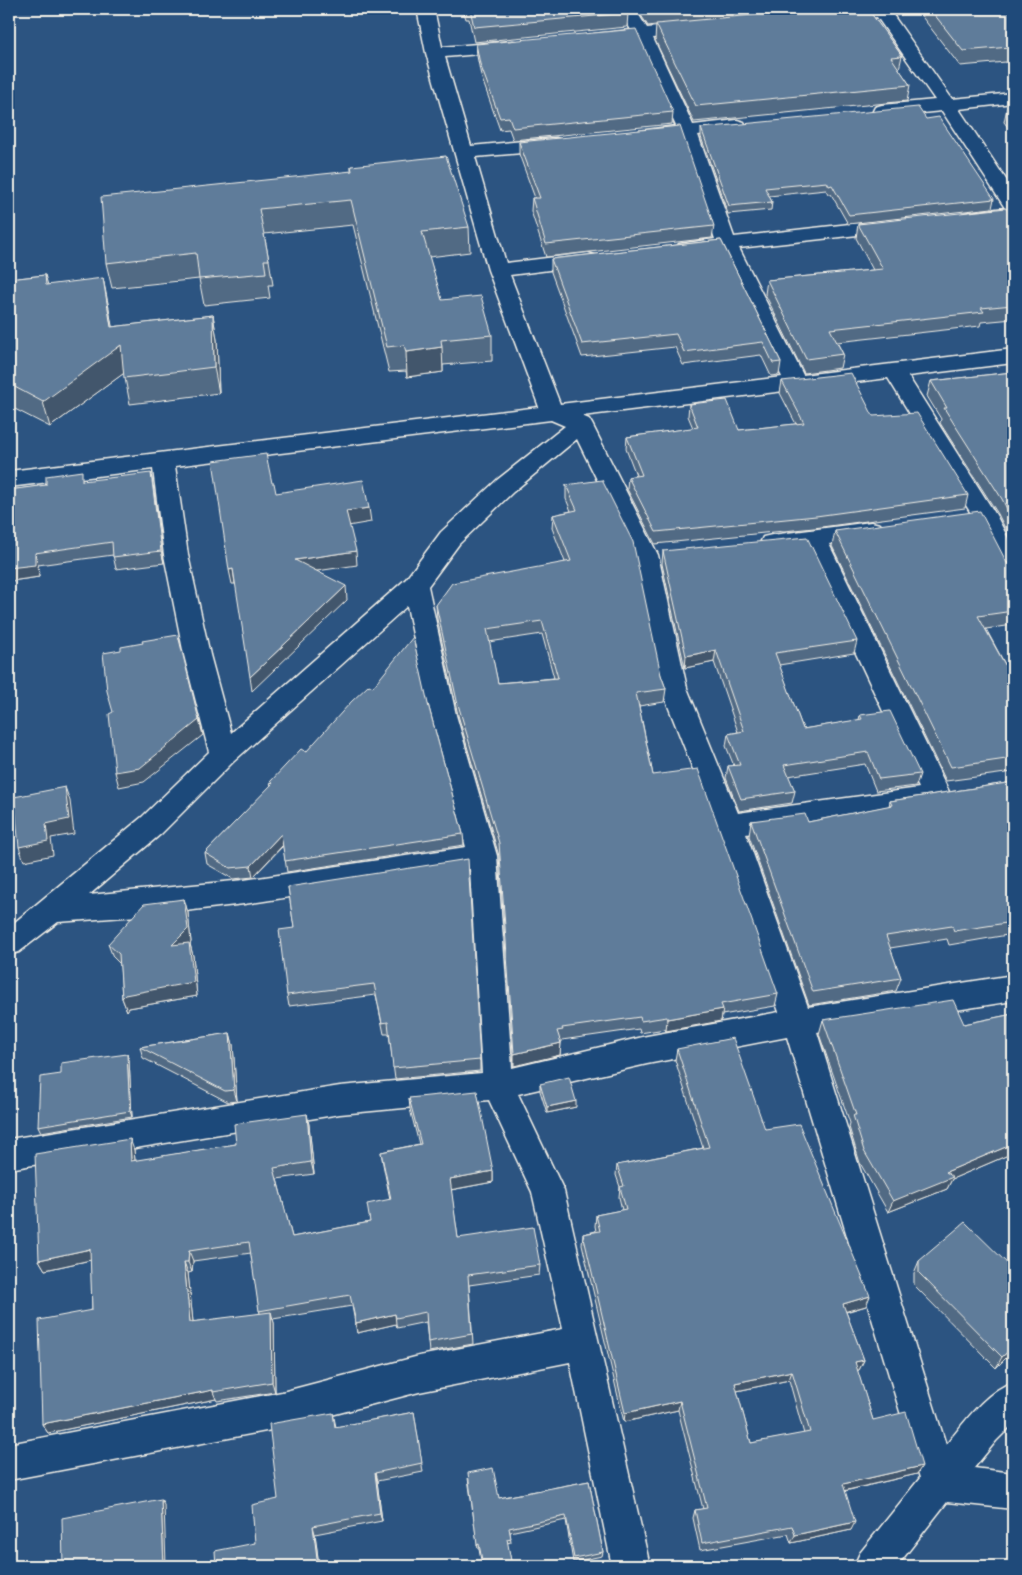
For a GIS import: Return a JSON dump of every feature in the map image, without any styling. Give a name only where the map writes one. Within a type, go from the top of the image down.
[{"type":"street","points":[[424,9],[498,270],[552,412],[581,424],[656,554],[674,688],[729,825],[798,1022],[940,1483]]},
{"type":"street","points":[[627,9],[642,34],[687,131],[727,244],[796,383]]},
{"type":"street","points":[[814,18],[900,9]]},
{"type":"street","points":[[880,10],[947,104],[1013,206]]},
{"type":"street","points":[[582,40],[709,28]]},
{"type":"street","points":[[435,53],[533,45]]},
{"type":"street","points":[[863,113],[1013,98]]},
{"type":"street","points":[[630,137],[756,124]]},
{"type":"street","points":[[465,152],[572,142]]},
{"type":"street","points":[[954,219],[1013,213]]},
{"type":"street","points":[[668,250],[914,223]]},
{"type":"street","points":[[498,270],[610,257]]},
{"type":"street","points":[[9,479],[1013,356]]},
{"type":"street","points":[[894,370],[984,515],[1013,571]]},
{"type":"street","points":[[9,943],[52,910],[152,826],[223,755],[414,585],[457,532],[505,486],[581,424]]},
{"type":"street","points":[[163,460],[176,555],[223,755]]},
{"type":"street","points":[[955,519],[984,515]]},
{"type":"street","points":[[745,545],[889,528]]},
{"type":"street","points":[[814,538],[937,796]]},
{"type":"street","points":[[414,585],[443,715],[483,856],[498,1085],[548,1191],[584,1342],[631,1566]]},
{"type":"street","points":[[729,825],[966,792]]},
{"type":"street","points":[[52,910],[151,903],[244,892],[483,856]]},
{"type":"street","points":[[9,1154],[340,1100],[498,1085],[647,1050],[798,1022],[1013,988]]},
{"type":"street","points":[[9,1462],[137,1436],[282,1410],[419,1374],[584,1342]]},
{"type":"street","points":[[872,1566],[983,1428],[1013,1400]]},
{"type":"street","points":[[940,1483],[1013,1491]]},
{"type":"building","points":[[470,9],[626,9],[628,13],[474,27]]},
{"type":"building","points":[[647,9],[677,9],[649,11]]},
{"type":"building","points":[[817,9],[868,9],[902,56],[891,57],[910,85],[696,106],[656,24]]},
{"type":"building","points":[[930,9],[1013,9],[1013,52],[1010,47],[963,51]]},
{"type":"building","points":[[636,29],[673,112],[513,128],[509,117],[500,118],[480,64],[476,44]]},
{"type":"building","points":[[918,107],[926,119],[939,117],[994,199],[849,215],[832,185],[829,186],[827,182],[765,188],[772,202],[729,206],[701,128]]},
{"type":"building","points":[[1013,107],[1013,115],[1007,108]]},
{"type":"building","points":[[680,126],[714,226],[546,244],[532,198],[540,198],[519,142]]},
{"type":"building","points":[[446,156],[469,227],[422,232],[442,300],[481,296],[492,335],[441,340],[442,347],[406,352],[404,345],[387,347],[351,200],[259,209],[269,260],[264,260],[266,273],[199,279],[196,253],[106,263],[101,197],[352,171],[351,166]]},
{"type":"building","points":[[1006,208],[1013,219],[1013,305],[981,308],[984,312],[830,329],[843,354],[806,359],[767,280],[883,269],[858,224]]},
{"type":"building","points":[[721,240],[781,362],[773,363],[763,342],[684,352],[676,334],[582,344],[551,259]]},
{"type":"building","points":[[45,275],[46,285],[103,278],[111,327],[213,315],[214,367],[124,378],[121,345],[43,402],[9,384],[9,279]]},
{"type":"building","points":[[1013,372],[1013,521],[1002,499],[944,408],[947,408],[931,381]]},
{"type":"building","points":[[851,373],[873,416],[917,413],[968,495],[816,516],[656,532],[628,477],[642,475],[627,437],[698,427],[689,404],[727,400],[739,430],[804,423],[782,381]]},
{"type":"building","points":[[266,454],[276,493],[363,480],[369,508],[346,511],[356,551],[295,560],[346,586],[250,677],[233,569],[229,570],[213,461]]},
{"type":"building","points":[[82,471],[82,481],[151,473],[161,551],[113,557],[112,542],[35,553],[35,565],[9,568],[9,490],[46,485],[46,476]]},
{"type":"building","points":[[602,480],[633,542],[661,675],[666,689],[636,693],[653,775],[698,769],[778,994],[721,1004],[723,1009],[667,1019],[667,1017],[641,1021],[640,1017],[562,1028],[563,1030],[557,1031],[561,1043],[514,1054],[499,843],[457,701],[436,605],[452,583],[571,561],[553,515],[577,510],[566,485]],"holes":[[[542,621],[558,678],[498,683],[487,629]]]},
{"type":"building","points":[[980,511],[1007,563],[1013,564],[1013,611],[978,616],[1013,679],[1013,758],[951,767],[835,531]]},
{"type":"building","points":[[807,537],[857,641],[775,653],[803,729],[862,719],[860,715],[890,711],[920,774],[879,779],[868,752],[784,765],[795,791],[741,799],[728,766],[740,765],[728,734],[744,731],[716,650],[686,656],[663,551]]},
{"type":"building","points":[[178,635],[199,720],[140,768],[115,772],[109,714],[113,712],[107,691],[103,653],[121,650],[121,647],[143,643],[142,641]]},
{"type":"building","points":[[413,637],[428,704],[463,834],[285,861],[281,834],[251,866],[230,868],[205,853],[273,783],[270,782],[301,749],[306,752],[351,702],[369,685],[373,687]]},
{"type":"building","points":[[1013,782],[1013,922],[954,931],[952,926],[886,936],[901,978],[813,992],[751,821],[805,814],[808,822],[892,805],[890,801]]},
{"type":"building","points":[[65,787],[69,819],[46,824],[48,841],[19,847],[14,797]]},
{"type":"building","points":[[468,859],[480,1060],[393,1068],[388,1022],[382,1023],[374,984],[287,995],[279,930],[294,928],[288,887]]},
{"type":"building","points":[[184,899],[188,929],[172,945],[189,943],[194,982],[125,995],[122,998],[119,954],[108,944],[144,904]]},
{"type":"building","points":[[953,1000],[964,1024],[1013,1014],[1013,1144],[946,1172],[953,1177],[893,1201],[864,1151],[853,1115],[856,1115],[823,1020]]},
{"type":"building","points":[[230,1033],[234,1090],[225,1091],[140,1047]]},
{"type":"building","points":[[733,1038],[765,1129],[799,1124],[870,1296],[843,1304],[864,1360],[855,1362],[873,1420],[906,1412],[922,1466],[843,1484],[855,1522],[795,1535],[792,1526],[702,1543],[695,1510],[707,1508],[680,1401],[625,1413],[583,1234],[600,1231],[596,1215],[626,1209],[620,1187],[624,1186],[617,1165],[709,1147],[677,1049]],"holes":[[[792,1371],[810,1432],[751,1443],[735,1383]]]},
{"type":"building","points":[[127,1054],[130,1111],[38,1126],[40,1077],[61,1074],[61,1063]]},
{"type":"building","points":[[569,1077],[576,1101],[547,1107],[540,1084]]},
{"type":"building","points":[[477,1091],[493,1171],[450,1179],[458,1238],[533,1227],[540,1265],[468,1275],[472,1334],[428,1342],[426,1312],[396,1318],[395,1314],[356,1323],[350,1295],[259,1311],[249,1242],[189,1251],[188,1262],[184,1262],[190,1322],[271,1312],[272,1382],[213,1392],[213,1390],[42,1424],[39,1320],[92,1310],[90,1249],[39,1260],[35,1154],[130,1139],[131,1161],[236,1144],[234,1124],[307,1114],[311,1162],[274,1168],[292,1237],[370,1222],[367,1204],[391,1199],[381,1152],[421,1144],[409,1098]]},
{"type":"building","points":[[965,1222],[1013,1269],[1013,1347],[1002,1357],[919,1273],[919,1261]]},
{"type":"building","points":[[414,1412],[422,1463],[375,1473],[380,1513],[313,1526],[318,1566],[216,1566],[215,1551],[255,1543],[252,1505],[278,1499],[269,1424],[333,1413],[335,1427]]},
{"type":"building","points":[[493,1468],[499,1498],[589,1481],[603,1552],[574,1558],[566,1516],[509,1528],[511,1538],[507,1539],[512,1566],[483,1566],[479,1544],[477,1545],[468,1473]]},
{"type":"building","points":[[161,1499],[164,1566],[63,1566],[62,1518]]}]
